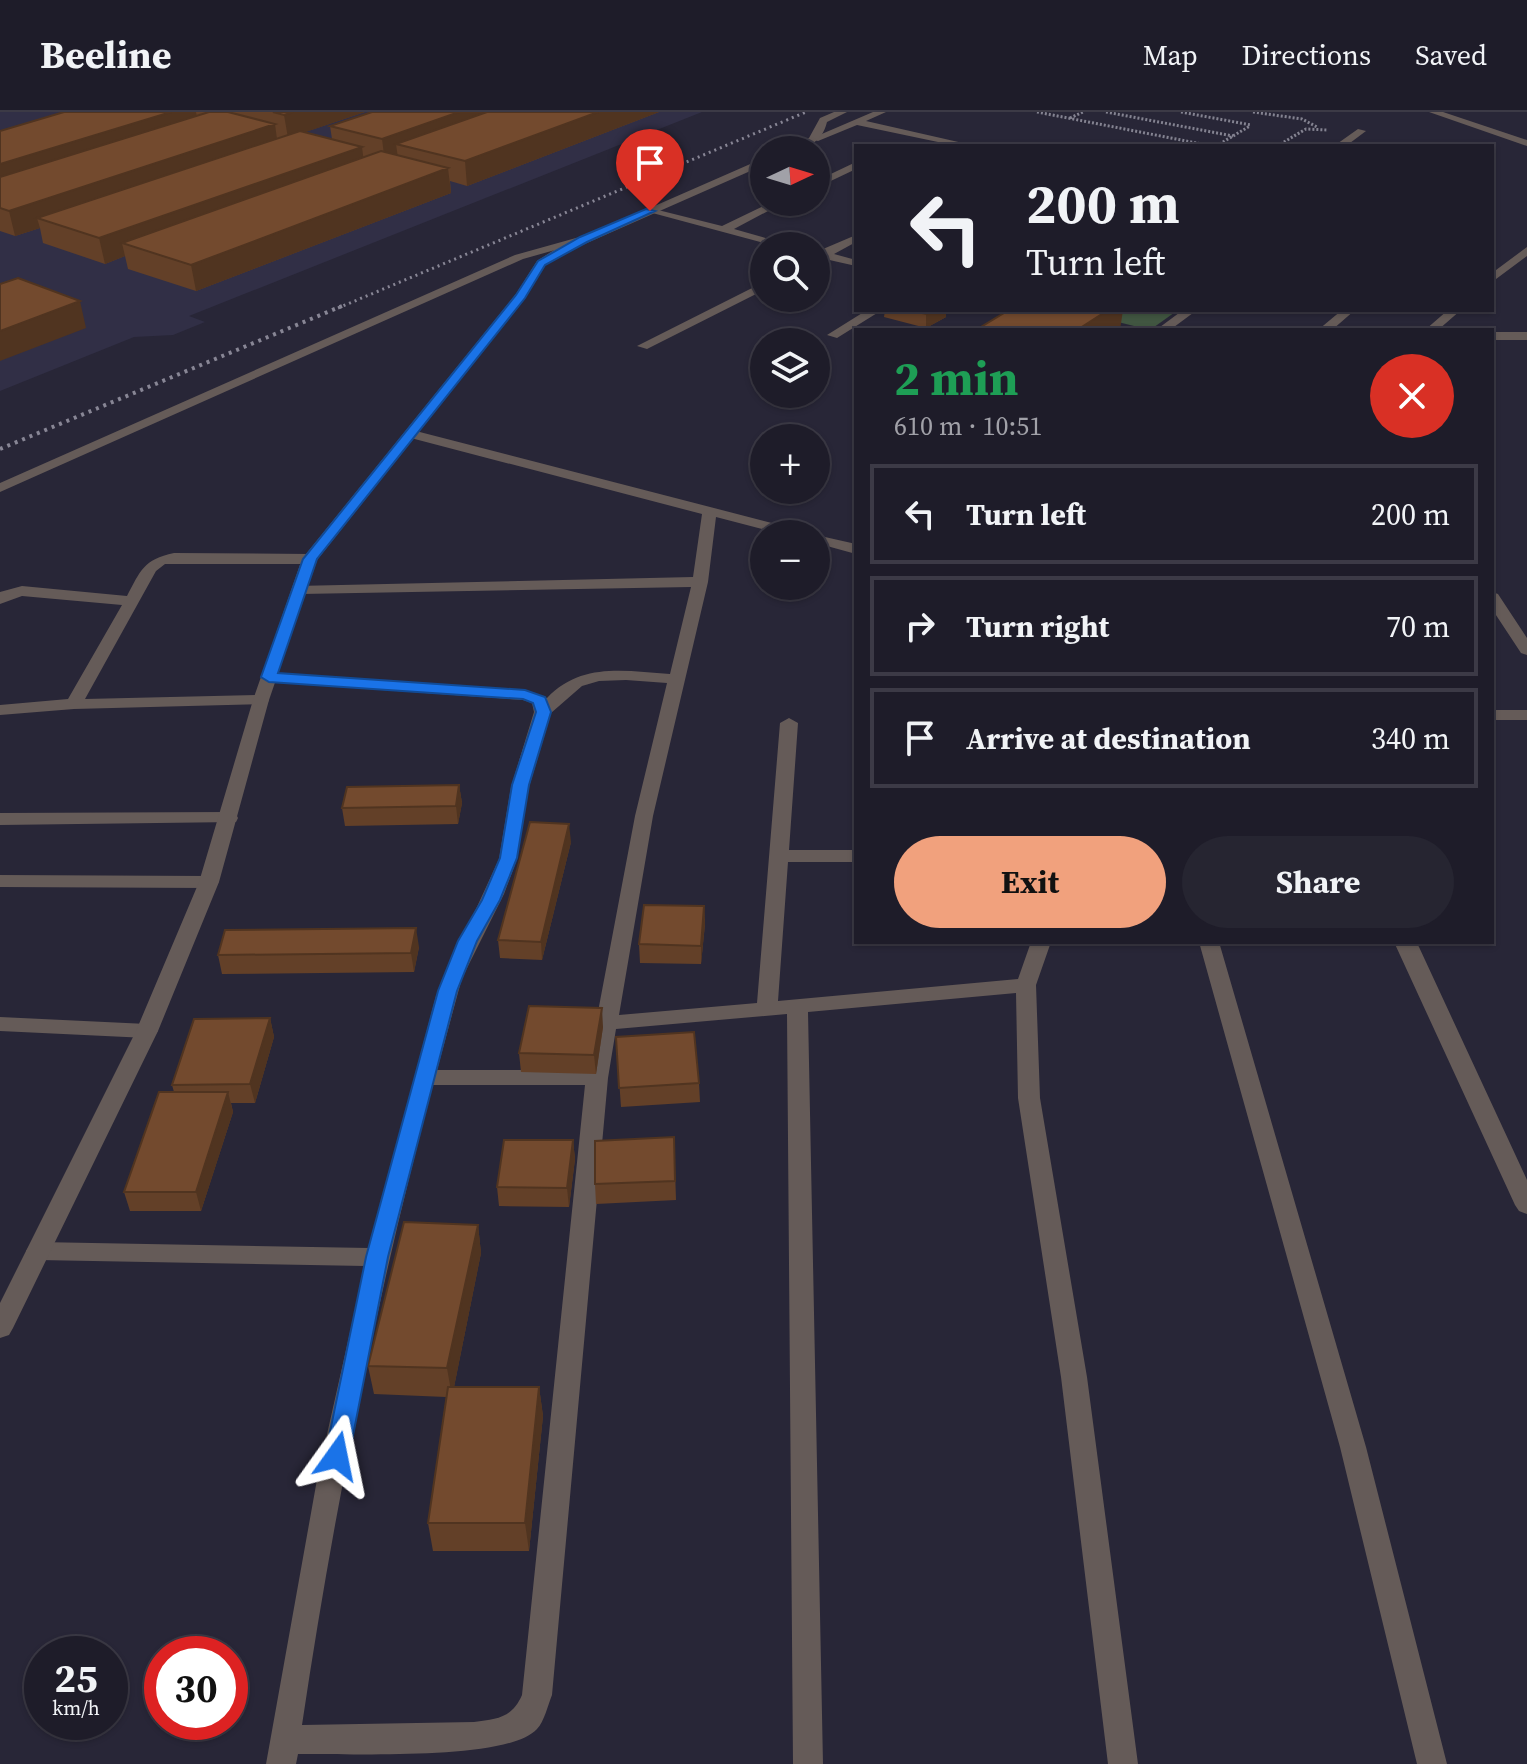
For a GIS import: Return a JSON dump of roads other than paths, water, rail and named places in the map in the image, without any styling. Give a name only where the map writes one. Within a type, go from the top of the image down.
[{"type":"street","points":[[818,136],[822,133],[823,120],[842,112]]},
{"type":"street","points":[[822,136],[881,112]]},
{"type":"street","points":[[1434,112],[1527,143]]},
{"type":"street","points":[[1457,121],[1474,112]]},
{"type":"street","points":[[856,122],[962,144]]},
{"type":"street","points":[[1342,144],[1358,133]]},
{"type":"street","points":[[900,144],[919,135]]},
{"type":"street","points":[[830,178],[854,166]]},
{"type":"street","points":[[0,488],[519,257],[583,239],[750,167]]},
{"type":"street","points":[[650,211],[750,237]]},
{"type":"street","points":[[723,230],[752,216]]},
{"type":"street","points":[[0,1328],[147,1031],[209,882],[261,700],[310,559],[521,296],[541,263],[583,239]]},
{"type":"street","points":[[830,251],[854,239]]},
{"type":"street","points":[[1494,277],[1527,250]]},
{"type":"street","points":[[830,258],[854,263]]},
{"type":"street","points":[[643,346],[750,292]]},
{"type":"street","points":[[833,335],[873,312]]},
{"type":"street","points":[[1165,328],[1188,312]]},
{"type":"street","points":[[1326,328],[1346,312]]},
{"type":"street","points":[[1433,328],[1453,312]]},
{"type":"street","points":[[1494,336],[1527,336]]},
{"type":"street","points":[[412,434],[750,521]]},
{"type":"street","points":[[676,679],[592,678],[577,681],[543,712],[521,785],[509,858],[491,900],[467,941],[447,991],[377,1257],[320,1541],[283,1752],[506,1732],[527,1719],[537,1695],[597,1078],[644,816],[700,582],[710,511]]},
{"type":"street","points":[[830,542],[854,548]]},
{"type":"street","points":[[74,704],[150,568],[160,561],[174,558],[310,559]]},
{"type":"street","points":[[301,589],[700,582]]},
{"type":"street","points":[[0,599],[22,591],[131,601]]},
{"type":"street","points":[[1494,600],[1527,650]]},
{"type":"street","points":[[1506,618],[1527,618]]},
{"type":"street","points":[[269,677],[525,695],[540,700],[543,712]]},
{"type":"street","points":[[0,710],[74,704],[261,700]]},
{"type":"street","points":[[1494,715],[1527,715]]},
{"type":"street","points":[[767,1009],[789,723]]},
{"type":"street","points":[[0,819],[229,818]]},
{"type":"street","points":[[779,856],[854,856]]},
{"type":"street","points":[[0,881],[209,882]]},
{"type":"street","points":[[1040,944],[1026,985],[1029,1098],[1074,1377],[1123,1764]]},
{"type":"street","points":[[1210,944],[1353,1447],[1432,1764]]},
{"type":"street","points":[[1406,944],[1527,1205]]},
{"type":"street","points":[[608,1023],[1026,985]]},
{"type":"street","points":[[797,1006],[808,1764]]},
{"type":"street","points":[[0,1024],[147,1031]]},
{"type":"street","points":[[425,1077],[597,1078]]},
{"type":"street","points":[[38,1251],[377,1257]]},
{"type":"railway","points":[[338,308],[806,112]]},
{"type":"railway","points":[[0,449],[342,306]]}]
